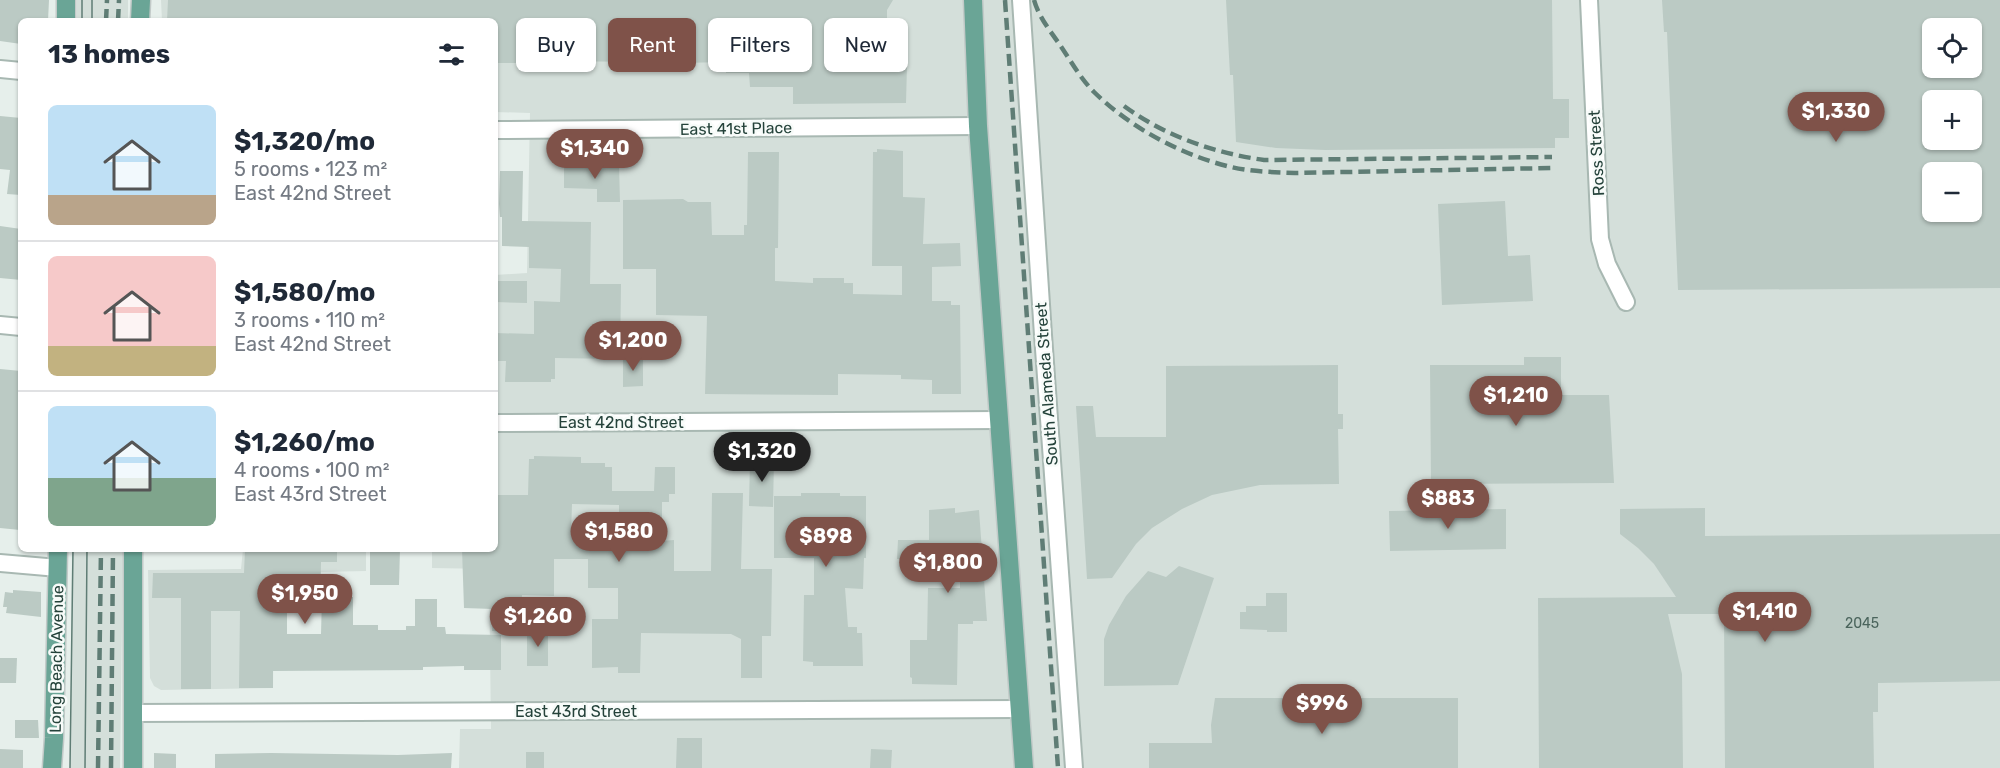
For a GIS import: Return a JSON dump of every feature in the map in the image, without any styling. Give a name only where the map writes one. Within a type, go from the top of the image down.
[{"type":"main road","points":[[66,0],[66,18]]},
{"type":"main road","points":[[140,18],[141,0]]},
{"type":"main road","points":[[973,0],[978,126],[1024,768]]},
{"type":"main road","name":"Long Beach Avenue","points":[[51,768],[54,738],[58,552]]},
{"type":"main road","points":[[133,552],[133,768]]},
{"type":"street","name":"South Alameda Street","points":[[1021,0],[1042,335],[1074,768]]},
{"type":"street","name":"Ross Street","points":[[1589,0],[1600,239],[1607,264],[1626,302]]},
{"type":"street","points":[[0,69],[18,71]]},
{"type":"street","name":"East 41st Place","points":[[498,130],[978,126]]},
{"type":"street","points":[[0,325],[18,327]]},
{"type":"street","name":"East 42nd Street","points":[[498,423],[999,420]]},
{"type":"street","points":[[0,563],[58,568]]},
{"type":"street","name":"East 43rd Street","points":[[133,713],[1020,709]]},
{"type":"shaded area","points":[[77,0],[128,0],[128,18],[77,18]]},
{"type":"shaded area","points":[[161,0],[2000,0],[2000,768],[459,768],[460,729],[491,729],[489,569],[432,568],[432,552],[498,552],[498,275],[527,273],[530,113],[498,112],[498,18],[162,18]]},
{"type":"shaded area","points":[[72,552],[123,552],[120,768],[70,768]]},
{"type":"shaded area","points":[[243,552],[366,552],[366,571],[274,573],[273,688],[161,690],[154,686],[150,678],[148,570],[241,569]]},
{"type":"building","points":[[0,0],[49,0],[48,18],[18,18],[18,44],[0,41]]},
{"type":"building","points":[[168,0],[893,0],[887,10],[887,18],[824,18],[824,72],[907,72],[906,103],[793,104],[793,87],[750,87],[749,73],[726,73],[812,72],[812,18],[708,18],[708,62],[696,63],[696,18],[608,18],[608,62],[596,61],[596,18],[516,18],[516,63],[498,63],[498,18],[167,18]]},
{"type":"building","points":[[1226,0],[1552,0],[1553,99],[1569,99],[1569,138],[1555,138],[1555,148],[1325,150],[1276,148],[1236,142]]},
{"type":"building","points":[[1662,0],[2000,0],[2000,288],[1678,290],[1667,32],[1664,32]]},
{"type":"building","points":[[0,116],[18,118],[18,195],[7,194],[10,170],[0,169]]},
{"type":"building","points":[[877,149],[903,151],[903,197],[925,198],[923,244],[960,243],[961,266],[932,267],[932,301],[951,301],[951,305],[960,305],[961,394],[932,394],[932,380],[901,379],[901,375],[838,374],[838,395],[705,394],[707,316],[656,315],[656,269],[623,269],[623,200],[683,199],[688,202],[711,202],[712,235],[744,235],[744,225],[747,225],[748,152],[779,152],[778,248],[775,248],[775,281],[813,283],[813,278],[844,278],[844,283],[853,283],[853,294],[902,295],[902,266],[872,266],[873,152],[877,152]]},
{"type":"building","points":[[564,165],[619,165],[620,202],[597,202],[597,189],[564,188]]},
{"type":"building","points":[[500,171],[523,171],[522,221],[591,222],[590,284],[621,284],[620,359],[555,358],[555,379],[551,379],[551,382],[505,382],[506,361],[498,361],[498,333],[534,334],[534,301],[560,302],[561,269],[529,268],[529,247],[502,246],[502,217],[500,217]]},
{"type":"building","points":[[1505,201],[1508,256],[1530,255],[1533,301],[1442,305],[1438,204]]},
{"type":"building","points":[[0,226],[18,229],[18,280],[0,278]]},
{"type":"building","points":[[498,281],[527,281],[527,303],[498,302]]},
{"type":"building","points":[[643,356],[643,386],[623,387],[623,357]]},
{"type":"building","points":[[1524,357],[1561,357],[1561,395],[1609,395],[1614,483],[1431,484],[1430,365],[1524,365]]},
{"type":"building","points":[[1338,365],[1338,414],[1343,414],[1343,429],[1338,429],[1339,484],[1260,485],[1212,495],[1182,509],[1152,528],[1136,544],[1112,578],[1087,579],[1076,406],[1093,406],[1096,437],[1166,437],[1166,366]]},
{"type":"building","points":[[0,369],[18,371],[18,530],[0,528]]},
{"type":"building","points":[[534,456],[581,457],[581,463],[605,463],[605,467],[612,467],[612,491],[654,491],[655,467],[675,467],[675,494],[669,494],[669,502],[662,502],[662,541],[674,540],[674,571],[711,571],[712,493],[743,493],[741,569],[772,569],[771,636],[762,636],[762,678],[741,678],[741,639],[731,634],[641,633],[640,673],[618,673],[618,667],[592,668],[592,619],[618,619],[618,588],[588,588],[588,559],[554,559],[554,596],[522,595],[521,632],[492,631],[493,609],[464,608],[462,552],[498,552],[498,495],[528,495],[529,459],[534,459]],"holes":[[[572,504],[619,505],[619,536],[584,537],[584,534],[571,534]]]},
{"type":"building","points":[[750,459],[774,460],[773,507],[749,506]]},
{"type":"building","points":[[801,493],[866,496],[866,558],[864,558],[863,589],[845,588],[848,627],[857,627],[857,633],[862,633],[863,666],[813,666],[813,662],[803,661],[804,595],[814,595],[814,558],[774,558],[774,496],[801,496]]},
{"type":"building","points":[[955,508],[955,513],[979,510],[987,621],[958,624],[957,685],[912,684],[910,640],[927,640],[928,588],[960,588],[960,558],[897,559],[898,540],[929,540],[929,510]]},
{"type":"building","points":[[1705,508],[1705,536],[2000,534],[2000,681],[1878,683],[1878,712],[1873,712],[1874,768],[1725,768],[1724,614],[1668,614],[1682,674],[1683,768],[1539,768],[1538,598],[1676,597],[1654,564],[1620,534],[1620,509]]},
{"type":"building","points":[[1506,509],[1506,549],[1390,551],[1389,511]]},
{"type":"building","points":[[245,552],[337,552],[337,562],[321,562],[320,606],[287,605],[287,634],[321,634],[322,597],[353,597],[353,625],[378,625],[378,630],[406,630],[406,626],[415,626],[415,599],[437,599],[437,627],[445,627],[446,634],[501,635],[501,670],[464,670],[464,666],[423,667],[423,670],[273,671],[273,688],[239,688],[240,611],[211,611],[211,689],[181,689],[181,598],[152,598],[153,573],[244,573]]},
{"type":"building","points":[[370,552],[400,552],[399,585],[370,585]]},
{"type":"building","points":[[1179,566],[1214,578],[1178,685],[1104,686],[1104,639],[1109,625],[1126,596],[1148,571],[1166,577]]},
{"type":"building","points":[[13,590],[41,592],[41,617],[6,613],[7,607],[3,607],[5,592],[13,593]]},
{"type":"building","points":[[1266,593],[1287,593],[1287,632],[1240,629],[1240,612],[1246,612],[1246,606],[1266,606]]},
{"type":"building","points":[[527,629],[548,629],[548,666],[527,666]]},
{"type":"building","points":[[0,658],[17,658],[16,683],[0,683]]},
{"type":"building","points":[[1215,698],[1458,698],[1458,768],[1149,768],[1149,743],[1212,743],[1211,725]]},
{"type":"building","points":[[15,720],[38,720],[39,738],[15,738]]},
{"type":"building","points":[[677,738],[702,738],[702,768],[676,768]]},
{"type":"building","points":[[0,749],[23,750],[23,768],[0,768]]},
{"type":"building","points":[[871,749],[892,750],[891,768],[870,768]]},
{"type":"building","points":[[526,752],[544,752],[544,768],[526,768]]},
{"type":"building","points":[[154,753],[176,754],[176,768],[154,768]]},
{"type":"building","points":[[452,753],[451,768],[215,768],[215,754],[398,755]]},
{"type":"tram line","points":[[82,0],[82,18]]},
{"type":"tram line","points":[[92,0],[92,18]]},
{"type":"tram line","points":[[70,768],[73,552]]},
{"type":"tram line","points":[[85,768],[87,552]]},
{"type":"railway","points":[[106,18],[107,0]]},
{"type":"railway","points":[[118,18],[119,0]]},
{"type":"railway","points":[[1005,0],[1058,768]]},
{"type":"railway","points":[[1034,0],[1046,25],[1081,76],[1108,105],[1158,138],[1212,162],[1247,170],[1295,173],[1552,168]]},
{"type":"railway","points":[[1124,106],[1156,126],[1191,142],[1227,153],[1264,160],[1552,157]]},
{"type":"railway","points":[[98,768],[101,552]]},
{"type":"railway","points":[[111,768],[113,552]]}]
